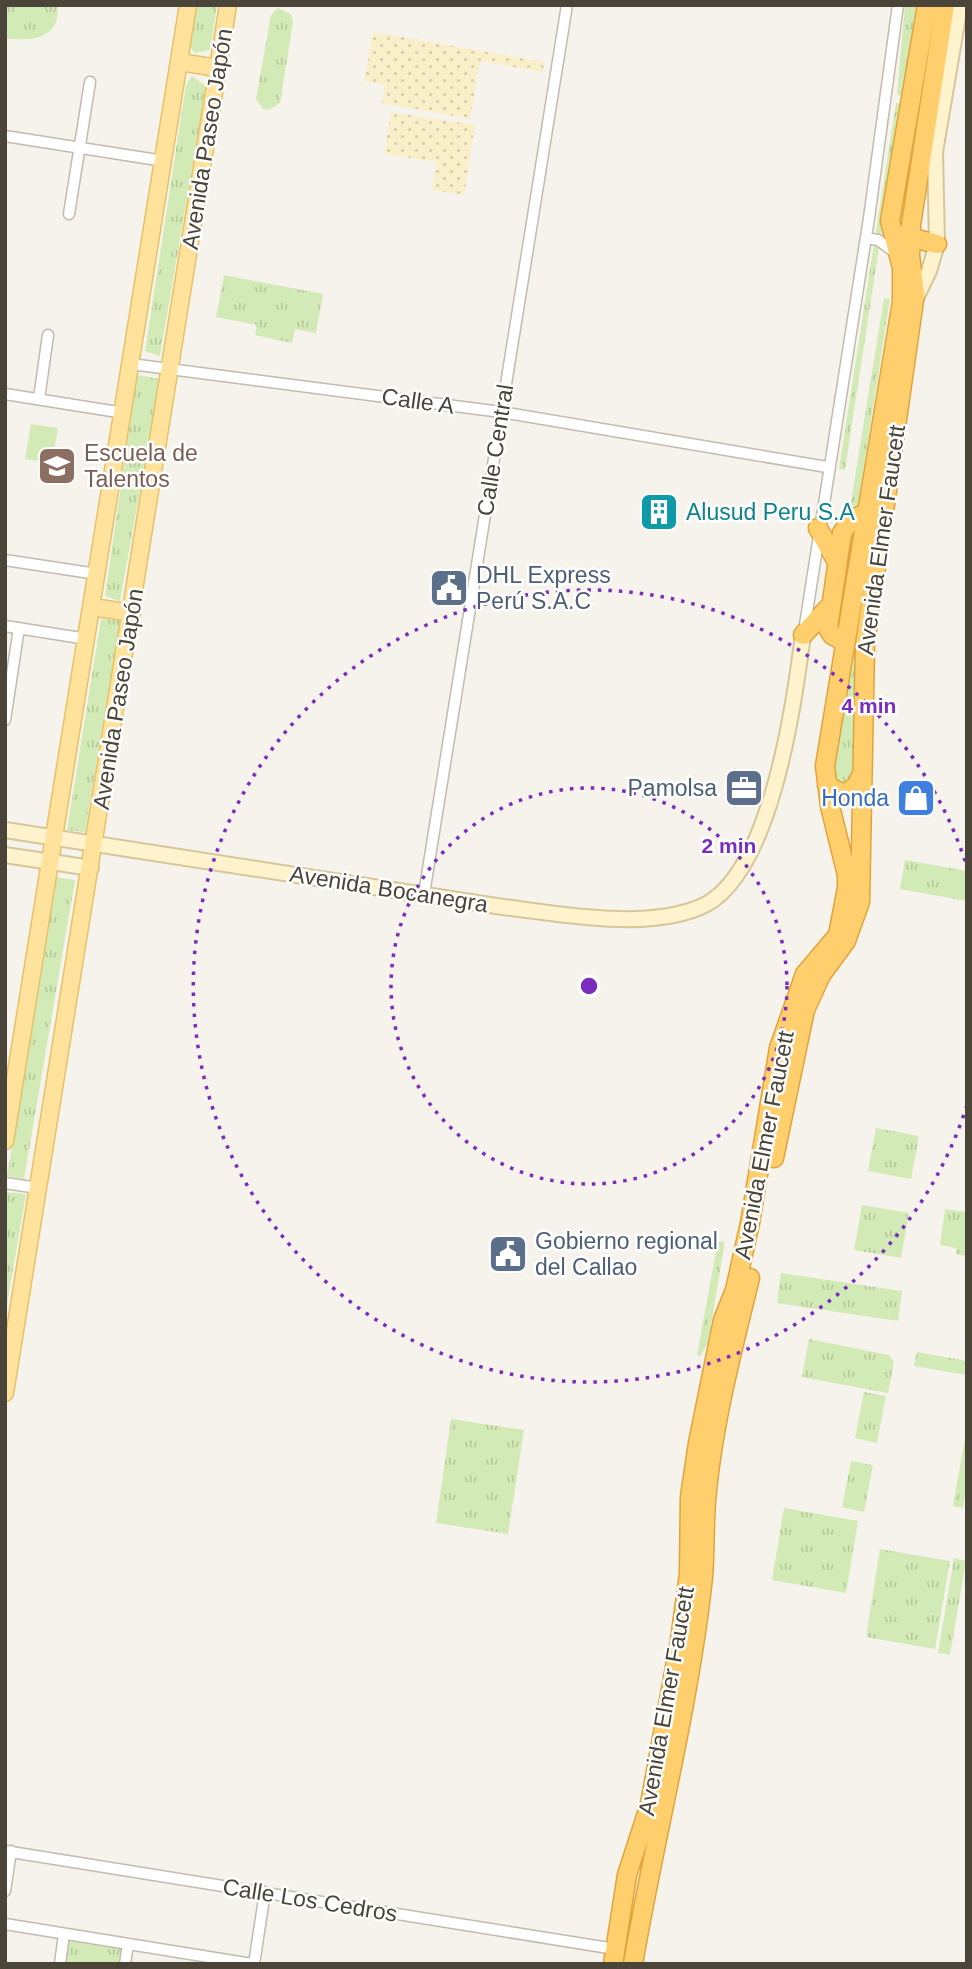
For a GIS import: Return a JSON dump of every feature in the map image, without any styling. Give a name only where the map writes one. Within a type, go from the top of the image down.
[{"type":"highway","name":"Avenida Elmer Faucett","points":[[908,304],[890,225],[927,5]]},
{"type":"highway","name":"Avenida Elmer Faucett","points":[[633,1964],[648,1872],[666,1805],[703,1577],[706,1501],[735,1331],[762,1225],[805,1010],[817,982],[846,941],[860,902],[864,645],[876,509],[908,304],[910,238],[945,5]]},
{"type":"highway","points":[[890,225],[902,236],[937,244]]},
{"type":"highway","name":"Avenida Elmer Faucett","points":[[614,1956],[627,1875],[650,1804],[680,1640],[690,1574],[690,1497],[698,1443],[723,1320],[735,1290],[753,1209],[779,1048],[805,974],[832,945],[841,925],[847,875],[825,766],[845,642],[876,509]]},
{"type":"highway","points":[[845,642],[832,635],[828,628],[842,533],[851,520],[876,509]]},
{"type":"highway","points":[[818,528],[837,562]]},
{"type":"highway","points":[[803,635],[830,606]]},
{"type":"highway","points":[[827,785],[847,793],[857,785],[862,773]]},
{"type":"main road","name":"Avenida Paseo Japón","points":[[5,1141],[188,5]]},
{"type":"main road","name":"Avenida Paseo Japón","points":[[5,1393],[228,5]]},
{"type":"main road","points":[[179,62],[218,68]]},
{"type":"main road","points":[[92,607],[132,613]]},
{"type":"street","name":"Calle Central","points":[[424,894],[566,5]]},
{"type":"street","points":[[803,635],[827,467],[866,238],[898,5]]},
{"type":"street","name":"Avenida Elmer Faucett","points":[[908,304],[929,271],[937,244],[935,152],[960,5]]},
{"type":"street","points":[[69,214],[90,82]]},
{"type":"street","points":[[5,136],[164,161]]},
{"type":"street","points":[[866,238],[878,240],[898,255]]},
{"type":"street","points":[[39,399],[48,335]]},
{"type":"street","name":"Calle A","points":[[131,364],[501,412],[827,467]]},
{"type":"street","points":[[5,394],[124,413]]},
{"type":"street","points":[[5,560],[97,574]]},
{"type":"street","points":[[5,626],[87,639]]},
{"type":"street","points":[[5,720],[19,628]]},
{"type":"street","name":"Avenida Bocanegra","points":[[5,830],[580,916],[665,916],[712,902],[739,873],[749,855],[782,759],[803,635]]},
{"type":"street","points":[[5,855],[91,869]]},
{"type":"street","points":[[5,1183],[38,1188]]},
{"type":"street","points":[[5,1891],[8,1851]]},
{"type":"street","name":"Calle Los Cedros","points":[[8,1851],[265,1892],[614,1956]]},
{"type":"street","points":[[5,1924],[128,1944],[191,1959],[253,1964],[265,1892]]},
{"type":"street","points":[[60,1964],[64,1934]]},
{"type":"street","points":[[125,1964],[128,1944]]},
{"type":"green space","points":[[5,5],[57,5],[57,16],[54,25],[42,36],[5,38]]},
{"type":"green space","points":[[195,5],[217,5],[210,50],[195,53],[189,45]]},
{"type":"green space","points":[[905,5],[916,5],[902,97],[897,94]]},
{"type":"green space","points":[[278,8],[291,14],[293,22],[280,103],[269,110],[263,109],[256,99],[271,15]]},
{"type":"green space","points":[[192,76],[206,86],[160,356],[145,351],[186,85]]},
{"type":"green space","points":[[896,103],[901,103],[845,470],[839,469]]},
{"type":"green space","points":[[224,275],[323,294],[316,333],[295,329],[292,343],[255,335],[257,325],[216,317]]},
{"type":"green space","points":[[884,298],[890,299],[838,632],[831,626]]},
{"type":"green space","points":[[137,375],[160,379],[120,601],[105,596]]},
{"type":"green space","points":[[31,424],[58,428],[52,463],[25,459]]},
{"type":"green space","points":[[101,619],[120,620],[85,832],[67,830]]},
{"type":"green space","points":[[853,653],[860,654],[856,777],[843,783],[837,781],[832,768]]},
{"type":"green space","points":[[905,860],[967,871],[967,901],[900,889]]},
{"type":"green space","points":[[57,877],[75,880],[24,1179],[7,1176]]},
{"type":"green space","points":[[876,1128],[919,1136],[911,1179],[868,1171]]},
{"type":"green space","points":[[5,1192],[26,1194],[5,1316]]},
{"type":"green space","points":[[862,1205],[909,1213],[901,1258],[854,1250]]},
{"type":"green space","points":[[945,1209],[967,1212],[967,1256],[956,1254],[956,1248],[940,1245]]},
{"type":"green space","points":[[718,1241],[724,1242],[724,1247],[708,1343],[700,1356],[697,1355]]},
{"type":"green space","points":[[781,1273],[902,1291],[898,1321],[777,1303]]},
{"type":"green space","points":[[809,1339],[889,1355],[894,1362],[888,1393],[802,1377]]},
{"type":"green space","points":[[917,1352],[967,1361],[967,1375],[914,1366]]},
{"type":"green space","points":[[864,1392],[886,1396],[877,1443],[855,1438]]},
{"type":"green space","points":[[451,1419],[524,1430],[508,1534],[436,1523]]},
{"type":"green space","points":[[967,1426],[967,1484],[963,1508],[953,1506]]},
{"type":"green space","points":[[851,1461],[873,1465],[864,1512],[842,1507]]},
{"type":"green space","points":[[784,1508],[858,1521],[846,1593],[772,1580]]},
{"type":"green space","points":[[880,1549],[950,1561],[935,1649],[866,1637]]},
{"type":"green space","points":[[954,1558],[966,1561],[950,1655],[938,1653]]},
{"type":"green space","points":[[69,1941],[124,1950],[122,1964],[66,1964]]},
{"type":"sand","points":[[373,32],[544,62],[543,72],[480,61],[470,119],[382,103],[385,85],[364,81]]},
{"type":"sand","points":[[391,112],[475,125],[464,195],[432,190],[436,162],[384,154]]},
{"type":"place","name":"Escuela de Talentos","points":[[57,466]]},
{"type":"place","name":"Alusud Peru S.A","points":[[659,512]]},
{"type":"place","name":"DHL Express Perú S.A.C","points":[[449,588]]},
{"type":"place","name":"Pamolsa","points":[[744,788]]},
{"type":"place","name":"Honda","points":[[916,798]]},
{"type":"place","name":"Gobierno regional del Callao","points":[[508,1254]]}]
